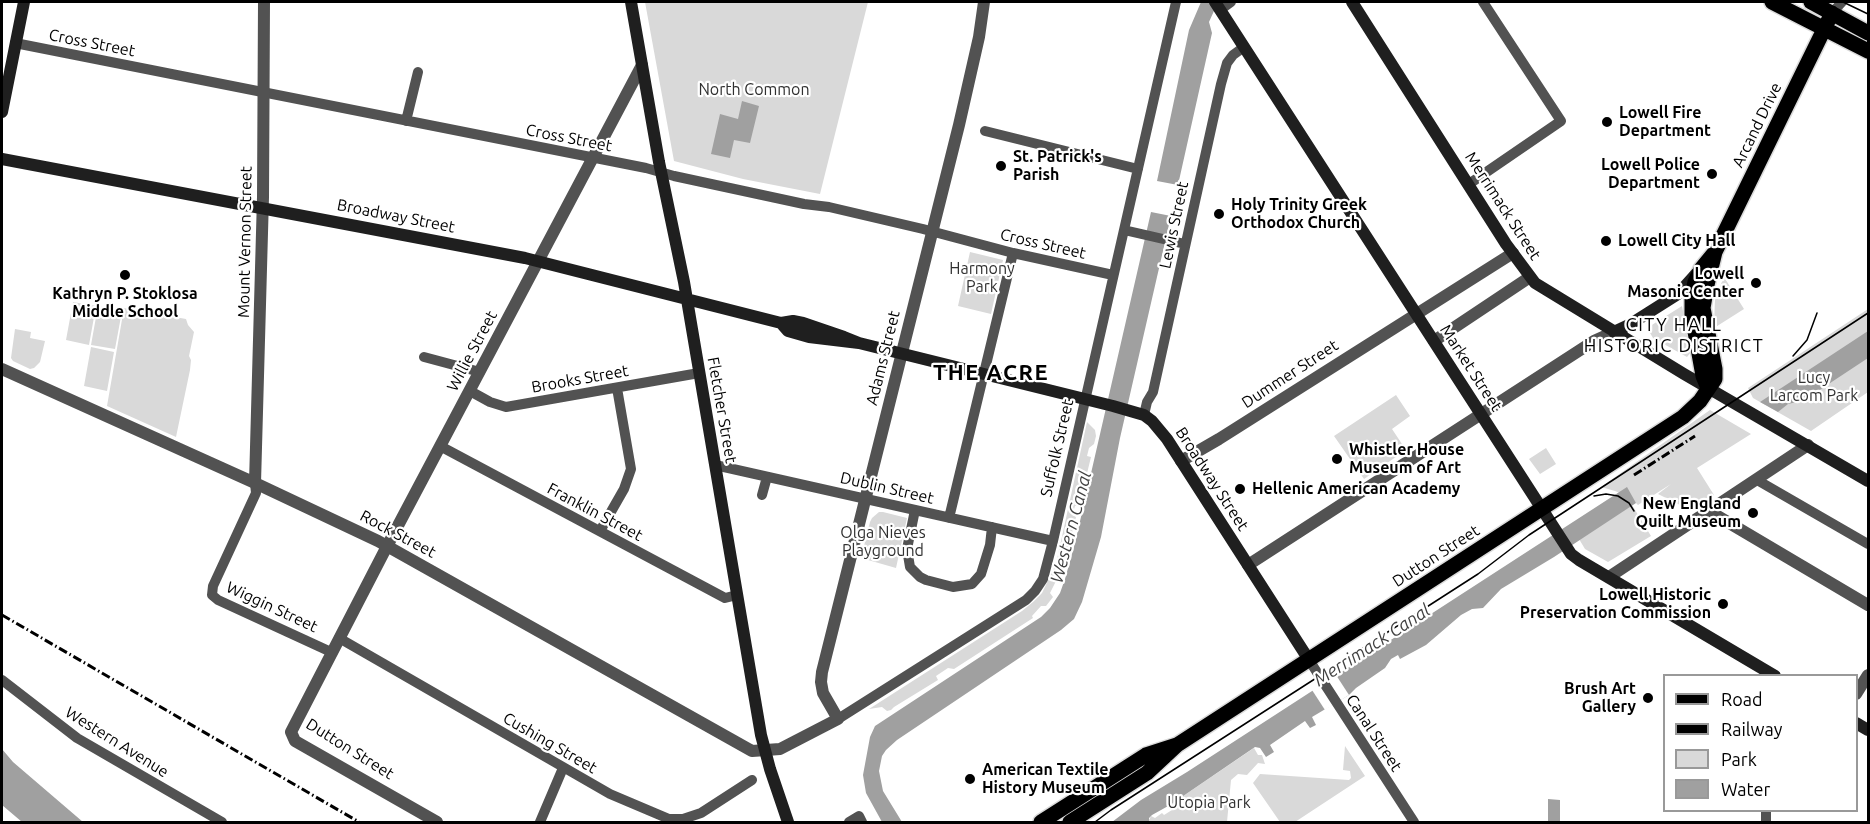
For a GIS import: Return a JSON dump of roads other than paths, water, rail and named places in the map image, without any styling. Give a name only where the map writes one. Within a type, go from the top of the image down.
[{"type":"main road","points":[[2,112],[24,2]]},
{"type":"main road","name":"Fletcher Street","points":[[631,2],[687,299],[765,750],[788,822]]},
{"type":"main road","name":"Merrimack Street","points":[[1352,2],[1530,278],[1614,332],[1869,481]]},
{"type":"main road","points":[[1772,2],[1869,51]]},
{"type":"main road","points":[[1811,2],[1831,8],[1869,33]]},
{"type":"main road","name":"Market Street","points":[[1217,6],[1568,549],[1576,558],[1773,674]]},
{"type":"main road","name":"Arcand Drive","points":[[1701,269],[1695,282],[1691,305],[1703,376],[1708,388],[1715,380],[1715,369],[1703,308],[1715,252],[1825,29],[1831,8]]},
{"type":"main road","name":"Broadway Street","points":[[2,159],[538,261],[781,323],[793,321],[803,323],[859,343],[1140,414],[1161,430],[1309,660]]},
{"type":"main road","name":"Arcand Drive","points":[[1614,332],[1678,294],[1715,252]]},
{"type":"main road","name":"Dutton Street","points":[[1070,822],[1148,772],[1176,745],[1683,417],[1700,401],[1708,388]]},
{"type":"main road","name":"Dutton Street","points":[[1041,822],[1146,755],[1176,745]]},
{"type":"street","name":"Mount Vernon Street","points":[[255,483],[263,208],[264,2]]},
{"type":"street","name":"Adams Street","points":[[838,719],[823,693],[822,672],[932,232],[979,37],[984,2]]},
{"type":"street","name":"Suffolk Street","points":[[765,750],[780,749],[838,719],[1026,600],[1043,579],[1176,2]]},
{"type":"street","points":[[1217,6],[1231,2]]},
{"type":"street","points":[[1469,183],[1561,121],[1483,2]]},
{"type":"street","name":"Arcand Drive","points":[[1831,8],[1842,2]]},
{"type":"street","name":"Cross Street","points":[[15,43],[646,168],[804,204],[829,207],[1013,253],[1113,275]]},
{"type":"street","name":"Lewis Street","points":[[1140,414],[1153,392],[1224,73],[1233,55],[1244,47]]},
{"type":"street","name":"Willie Street","points":[[332,652],[642,65]]},
{"type":"street","points":[[406,121],[418,72]]},
{"type":"street","points":[[985,131],[1138,169]]},
{"type":"street","points":[[1124,230],[1185,244]]},
{"type":"street","points":[[949,518],[1013,253]]},
{"type":"street","name":"Dummer Street","points":[[1181,461],[1513,253]]},
{"type":"street","points":[[1434,341],[1530,278]]},
{"type":"street","points":[[1248,565],[1594,341],[1614,332]]},
{"type":"street","points":[[424,357],[480,372]]},
{"type":"street","name":"Rock Street","points":[[2,369],[255,483],[387,546],[752,751],[765,750]]},
{"type":"street","name":"Brooks Street","points":[[470,390],[490,402],[506,407],[699,373]]},
{"type":"street","points":[[600,531],[624,489],[631,469],[617,388]]},
{"type":"street","name":"Franklin Street","points":[[440,446],[725,597],[737,595]]},
{"type":"street","points":[[1609,578],[1808,446]]},
{"type":"street","name":"Dublin Street","points":[[715,465],[1053,541]]},
{"type":"street","points":[[762,495],[767,477]]},
{"type":"street","points":[[1756,480],[1869,544]]},
{"type":"street","name":"Wiggin Street","points":[[255,483],[256,493],[213,586],[212,595],[218,600],[332,652]]},
{"type":"street","points":[[915,510],[907,549],[910,567],[926,580],[953,586],[972,584],[981,574],[990,545],[992,527]]},
{"type":"street","points":[[1709,511],[1869,605]]},
{"type":"street","name":"Cushing Street","points":[[339,638],[610,794],[669,819],[683,819],[701,813],[752,780]]},
{"type":"street","name":"Dutton Street","points":[[332,652],[292,729],[293,738],[437,822]]},
{"type":"street","name":"Canal Street","points":[[1309,660],[1414,822]]},
{"type":"street","points":[[1858,692],[1869,675]]},
{"type":"street","name":"Western Avenue","points":[[2,680],[77,738],[222,822]]},
{"type":"street","points":[[540,822],[563,768]]},
{"type":"street","points":[[849,822],[861,819]]},
{"type":"water","points":[[1201,2],[1218,2],[1209,22],[1212,33],[1178,185],[1157,181],[1189,30]]},
{"type":"water","points":[[742,101],[759,106],[750,143],[734,140],[730,158],[711,154],[720,114],[738,119]]},
{"type":"water","points":[[1151,212],[1171,216],[1120,438],[1101,537],[1082,602],[1074,619],[1061,630],[897,740],[886,750],[882,756],[879,771],[883,791],[902,822],[882,822],[866,793],[863,775],[870,737],[875,726],[1041,617],[1060,593],[1075,543]]},
{"type":"water","points":[[1868,331],[1868,358],[1812,395],[1788,404],[1778,412],[1760,402]]},
{"type":"water","points":[[1627,487],[1636,503],[1501,589],[1483,608],[1472,609],[1461,615],[1426,645],[1400,659],[1398,655],[1391,659],[1385,668],[1349,695],[1312,717],[1316,725],[1310,728],[1305,721],[1270,745],[1274,752],[1266,757],[1260,748],[1255,747],[1152,815],[1149,822],[1112,822],[1141,800]]},
{"type":"water","points":[[2,749],[13,762],[83,822],[22,822],[2,805]]},
{"type":"water","points":[[1548,799],[1560,800],[1560,822],[1548,822]]},
{"type":"tram line","points":[[1843,2],[1868,14]]},
{"type":"tram line","points":[[1793,356],[1807,340],[1817,313]]},
{"type":"tram line","points":[[1095,822],[1478,574],[1529,535],[1868,313]]},
{"type":"tram line","points":[[1594,496],[1606,494],[1618,496],[1629,503],[1634,511]]},
{"type":"railway","points":[[1634,475],[1695,436]]},
{"type":"railway","points":[[2,615],[359,822]]},
{"type":"place","name":"Lowell Fire Department","points":[[1607,122]]},
{"type":"place","name":"St. Patrick's Parish","points":[[1001,166]]},
{"type":"place","name":"Lowell Police Department","points":[[1712,174]]},
{"type":"place","name":"Holy Trinity Greek Orthodox Church","points":[[1219,214]]},
{"type":"place","name":"Lowell City Hall","points":[[1606,241]]},
{"type":"place","name":"Kathryn P. Stoklosa Middle School","points":[[125,275]]},
{"type":"place","name":"Lowell Masonic Center","points":[[1756,283]]},
{"type":"place","name":"Whistler House Museum of Art","points":[[1337,459]]},
{"type":"place","name":"Hellenic American Academy","points":[[1240,489]]},
{"type":"place","name":"New England Quilt Museum","points":[[1753,513]]},
{"type":"place","name":"Lowell Historic Preservation Commission","points":[[1723,604]]},
{"type":"place","name":"Brush Art Gallery","points":[[1648,698]]},
{"type":"place","name":"American Textile History Museum","points":[[970,779]]},
{"type":"district","name":"CITY HALL HISTORIC DISTRICT","points":[[1674,335]]},
{"type":"district","name":"THE ACRE","points":[[991,373]]},
{"type":"park label","name":"North Common","points":[[754,90]]},
{"type":"park label","name":"Harmony Park","points":[[982,278]]},
{"type":"park label","name":"Lucy Larcom Park","points":[[1814,387]]},
{"type":"park label","name":"Olga Nieves Playground","points":[[883,542]]},
{"type":"park label","name":"Utopia Park","points":[[1209,803]]},
{"type":"water label","name":"Western Canal","points":[[1071,527]]},
{"type":"water label","name":"Merrimack Canal","points":[[1372,645]]}]
